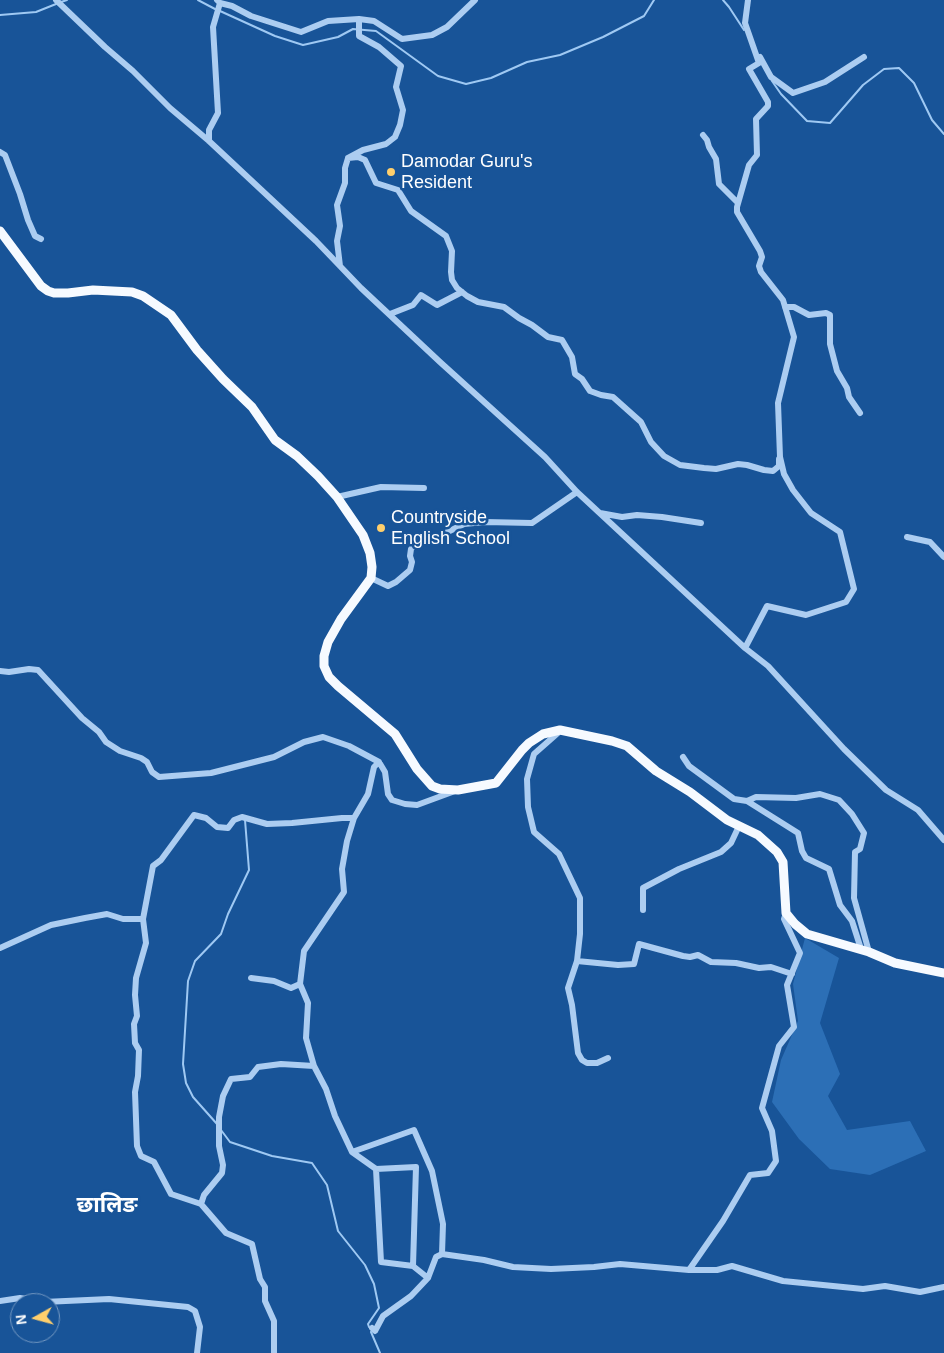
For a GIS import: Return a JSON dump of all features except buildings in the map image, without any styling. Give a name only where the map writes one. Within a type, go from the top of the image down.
[{"type":"main road","points":[[0,231],[41,286],[48,291],[54,293],[94,290],[132,292],[144,296],[171,316],[216,372],[252,407],[275,440],[297,456],[337,497],[363,535],[370,553],[371,578],[328,642],[324,656],[327,672],[329,677],[338,686],[395,734],[417,769],[432,786],[440,789],[458,790],[496,783],[529,743],[543,734],[560,730],[627,746],[656,771],[690,792],[727,820],[758,835],[777,852],[783,862],[786,913],[795,924],[808,934],[865,950],[895,963],[944,973]]},
{"type":"street","points":[[56,0],[105,47],[134,71],[170,108],[209,142],[440,362],[545,458],[599,513],[745,648],[768,666],[844,749],[886,790],[918,810],[944,840]]},
{"type":"street","points":[[209,142],[209,130],[218,113],[213,27],[219,2],[232,6],[251,16],[301,32],[328,21],[359,19],[374,21],[402,39],[432,35],[447,27],[474,0]]},
{"type":"street","points":[[348,158],[358,157],[365,160],[376,183],[398,190],[411,211],[446,236],[452,251],[452,280],[462,292],[478,302],[504,306],[548,337],[562,340],[572,356],[575,374],[582,379],[590,391],[613,397],[641,422],[651,442],[671,461],[680,465],[704,468],[747,464],[773,471],[779,466],[780,457],[778,403],[794,337],[782,300],[761,272],[759,266],[762,257],[760,251],[737,212],[748,166],[757,155],[756,120],[768,106],[768,102],[749,69],[759,63],[746,23],[748,0]]},
{"type":"street","points":[[340,266],[337,241],[340,226],[337,205],[345,183],[345,168],[348,158],[363,150],[386,144],[395,137],[403,110],[396,87],[401,66],[379,47],[358,36],[359,19]]},
{"type":"street","points":[[751,40],[771,77],[794,93],[825,82],[864,57]]},
{"type":"street","points":[[703,136],[708,140],[709,147],[716,159],[719,184],[738,204]]},
{"type":"street","points":[[0,152],[5,155],[35,236],[41,239]]},
{"type":"street","points":[[390,314],[413,305],[421,294],[437,305],[462,292]]},
{"type":"street","points":[[785,307],[794,307],[809,315],[826,313],[830,315],[830,344],[835,365],[847,388],[849,397],[860,413]]},
{"type":"street","points":[[745,648],[767,606],[806,614],[846,602],[854,588],[840,532],[811,513],[793,490],[784,474],[780,457]]},
{"type":"street","points":[[337,497],[381,488],[424,488]]},
{"type":"street","points":[[371,578],[388,586],[396,582],[410,570],[412,562],[410,556],[411,549],[415,545],[431,540],[464,524],[485,522],[532,523],[577,492]]},
{"type":"street","points":[[599,513],[622,517],[637,515],[662,516],[700,523]]},
{"type":"street","points":[[907,536],[930,542],[944,558]]},
{"type":"street","points":[[0,671],[38,670],[82,718],[99,732],[106,742],[120,751],[147,762],[152,772],[158,777],[220,771],[274,757],[304,742],[323,736],[349,746],[379,762],[385,772],[388,794],[392,800],[417,805],[458,790]]},
{"type":"street","points":[[560,730],[534,754],[528,779],[528,806],[534,832],[559,854],[580,898],[580,934],[577,961],[568,988],[578,1053],[582,1060],[588,1063],[598,1063],[608,1058]]},
{"type":"street","points":[[683,758],[689,766],[734,799],[747,801],[798,833],[802,851],[806,858],[829,869],[840,906],[852,921],[865,950]]},
{"type":"street","points":[[379,762],[374,767],[368,794],[354,818],[347,841],[342,868],[344,892],[304,950],[300,984],[308,1003],[306,1038],[314,1066],[326,1089],[335,1116],[352,1152],[376,1169],[416,1167],[413,1266]]},
{"type":"street","points":[[747,801],[756,797],[796,798],[820,794],[839,800],[852,814],[864,833],[860,849],[855,852],[854,898],[865,950]]},
{"type":"street","points":[[274,1353],[274,1321],[265,1301],[265,1287],[260,1279],[252,1244],[226,1233],[200,1204],[171,1194],[154,1162],[141,1156],[137,1146],[135,1092],[139,1050],[135,1043],[134,1024],[137,1016],[136,978],[146,943],[143,919],[153,866],[161,860],[194,814],[206,818],[217,827],[228,828],[234,820],[242,817],[267,824],[354,818]]},
{"type":"street","points":[[643,910],[643,888],[679,869],[721,852],[731,843],[739,826]]},
{"type":"street","points":[[689,1270],[723,1221],[750,1175],[768,1173],[776,1161],[772,1131],[762,1108],[780,1046],[794,1027],[787,985],[800,953],[784,919],[786,913]]},
{"type":"street","points":[[0,948],[51,925],[107,914],[123,919],[143,919]]},
{"type":"street","points":[[577,961],[618,965],[634,964],[639,944],[683,956],[698,955],[711,962],[771,968],[792,974]]},
{"type":"street","points":[[251,978],[274,981],[291,988],[300,984]]},
{"type":"street","points":[[200,1204],[204,1194],[222,1173],[219,1118],[222,1096],[231,1079],[250,1077],[258,1067],[281,1064],[314,1066]]},
{"type":"street","points":[[352,1152],[414,1130],[432,1171],[443,1224],[442,1254]]},
{"type":"street","points":[[376,1169],[382,1262],[413,1266],[428,1278]]},
{"type":"street","points":[[372,1328],[375,1332],[383,1316],[411,1296],[428,1278],[436,1257],[442,1254],[484,1260],[513,1267],[577,1268],[620,1264],[689,1270],[717,1270],[732,1266],[783,1281],[863,1289],[885,1286],[920,1292],[944,1287]]},
{"type":"street","points":[[0,1301],[20,1298],[44,1302],[109,1299],[188,1307],[194,1311],[200,1327],[197,1353]]},
{"type":"shaded area","points":[[805,938],[839,958],[820,1023],[840,1074],[828,1096],[847,1130],[910,1121],[926,1151],[870,1175],[830,1169],[799,1139],[772,1102],[781,1060],[798,1021],[793,984]]},
{"type":"waterway","points":[[61,2],[67,0]]},
{"type":"waterway","points":[[198,0],[215,9]]},
{"type":"waterway","points":[[220,11],[275,36],[303,45],[338,37],[353,29],[376,31],[438,76],[466,84],[491,78],[527,62],[560,55],[603,37],[644,16],[654,0]]},
{"type":"waterway","points":[[723,0],[744,30]]},
{"type":"waterway","points":[[0,15],[36,12],[56,4]]},
{"type":"waterway","points":[[772,81],[781,94],[807,121],[830,123],[863,85],[884,69],[899,68],[914,83],[932,120],[944,134]]},
{"type":"waterway","points":[[217,1124],[193,1097],[186,1083],[183,1064],[188,981],[195,961],[221,934],[228,914],[249,870],[245,820]]},
{"type":"waterway","points":[[221,1130],[230,1142],[272,1156],[312,1163],[327,1185],[338,1231],[365,1265],[374,1284],[379,1308],[368,1324],[369,1327]]},
{"type":"waterway","points":[[371,1332],[380,1353]]},
{"type":"place","name":"Damodar Guru's Resident","points":[[391,172]]},
{"type":"place","name":"Countryside English School","points":[[381,528]]},
{"type":"district","name":"छालिङ","points":[[107,1206]]}]
